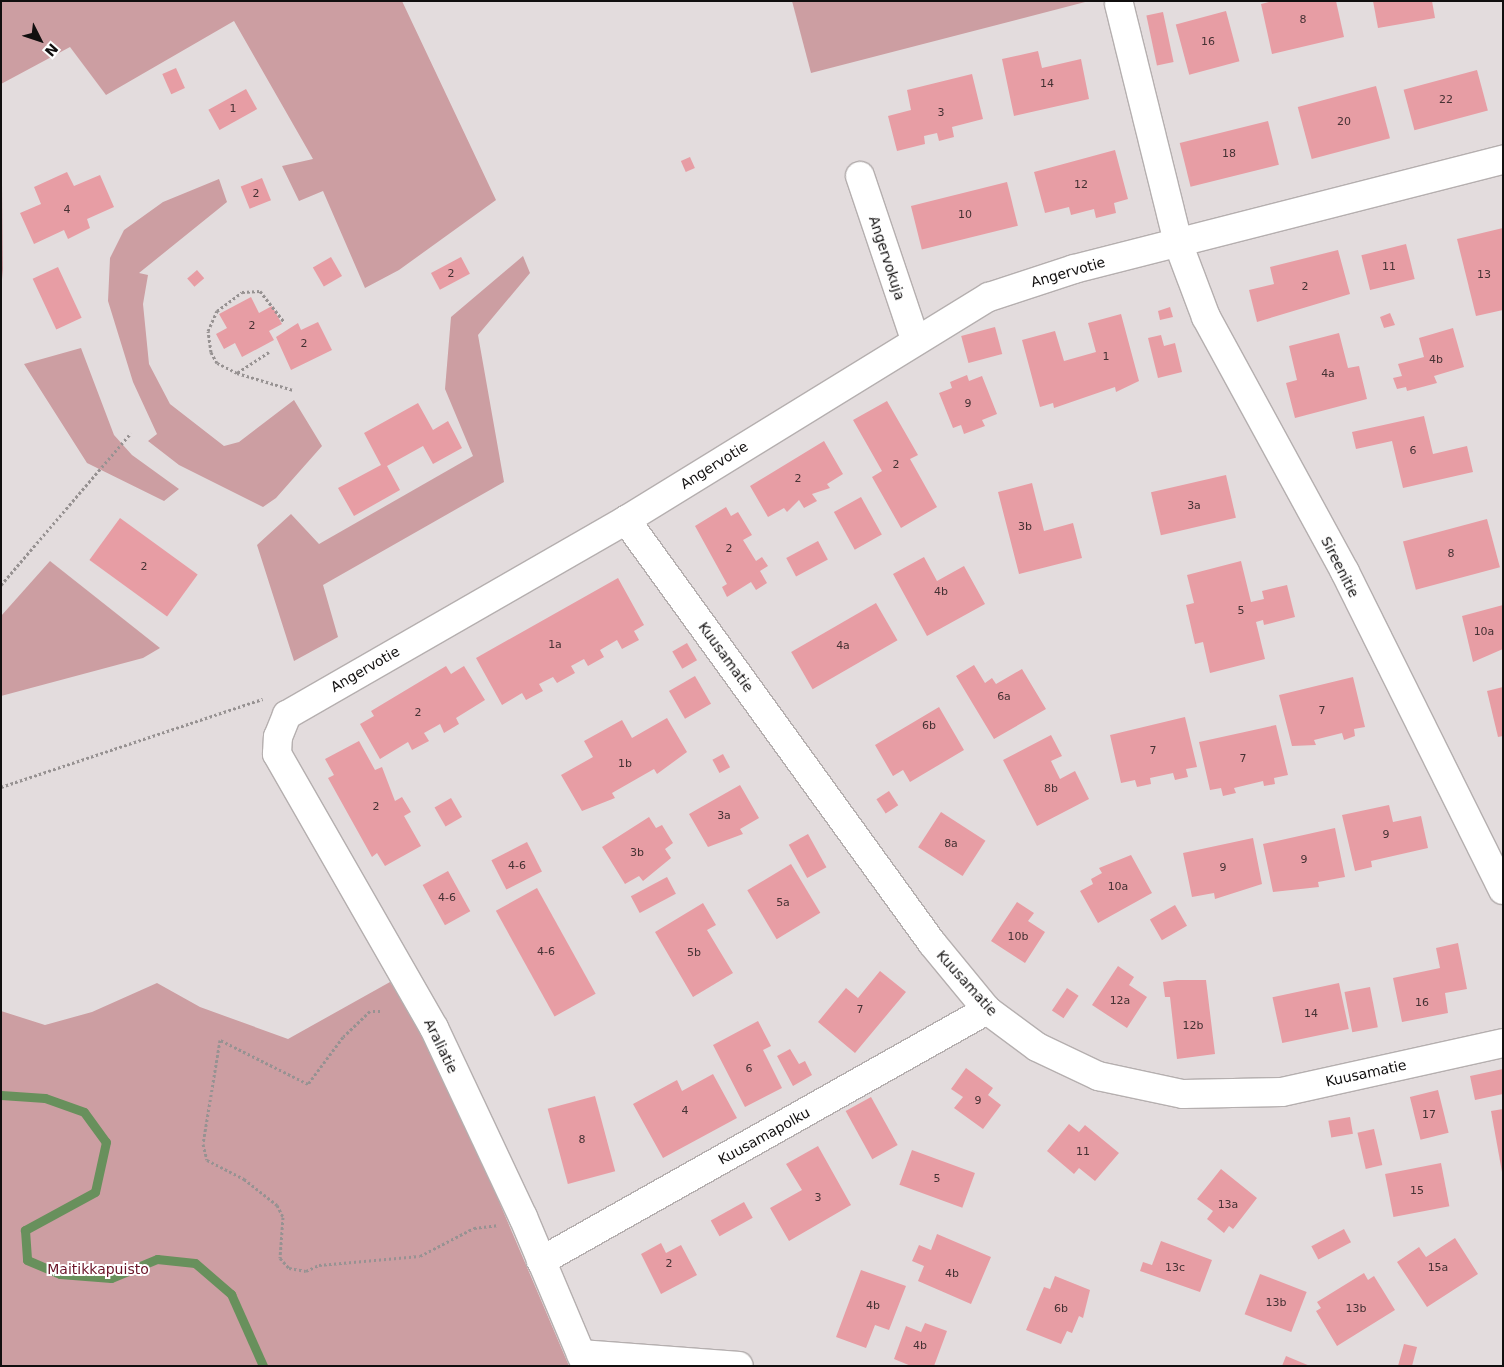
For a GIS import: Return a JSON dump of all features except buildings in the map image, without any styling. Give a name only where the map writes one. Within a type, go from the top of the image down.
[{"type":"street","points":[[1119,4],[1178,243]]},
{"type":"street","name":"Angervotie","points":[[278,737],[287,715],[626,520],[915,339],[989,297],[1074,269],[1503,160]]},
{"type":"street","name":"Angervokuja","points":[[860,176],[915,339]]},
{"type":"street","name":"Sireenitie","points":[[1178,243],[1206,317],[1344,572],[1503,890]]},
{"type":"street","name":"Kuusamatie","points":[[626,520],[932,943],[988,1010],[1037,1047],[1098,1076],[1183,1094],[1282,1092],[1503,1043]]},
{"type":"street","name":"Araliatie","points":[[278,737],[277,754],[434,1028],[524,1217],[583,1360]]},
{"type":"street","name":"Kuusamapolku","points":[[541,1261],[988,1010]]},
{"type":"street","points":[[583,1360],[739,1366]]},
{"type":"path","points":[[284,322],[260,291],[242,292],[217,311],[208,331],[211,352],[217,363],[237,373],[293,390]]},
{"type":"path","points":[[237,373],[269,352]]},
{"type":"path","points":[[1,585],[130,433]]},
{"type":"path","points":[[1,787],[250,707]]},
{"type":"path","points":[[380,1010],[370,1011],[342,1036],[308,1084],[220,1040],[203,1144],[207,1160],[244,1179],[277,1205],[283,1217],[280,1258],[289,1268],[306,1271],[319,1265],[420,1256],[474,1228],[524,1217]]},
{"type":"green space","points":[[1,1],[402,1],[496,200],[399,270],[365,288],[323,191],[299,201],[282,166],[313,159],[234,21],[106,95],[70,47],[1,84]]},
{"type":"green space","points":[[792,1],[1089,1],[811,73]]},
{"type":"green space","points":[[1,99],[3,269],[1,291]]},
{"type":"green space","points":[[219,179],[227,202],[139,273],[148,275],[143,304],[149,364],[170,404],[224,446],[239,442],[294,400],[322,446],[276,498],[263,507],[179,465],[148,441],[157,434],[133,382],[108,301],[110,258],[124,230],[163,202]]},
{"type":"green space","points":[[523,256],[530,273],[478,335],[504,482],[323,585],[338,637],[294,661],[257,545],[291,514],[319,544],[473,456],[445,389],[451,317]]},
{"type":"green space","points":[[81,348],[114,435],[132,455],[179,489],[164,501],[87,463],[24,364]]},
{"type":"green space","points":[[50,561],[160,648],[143,658],[1,696],[1,616]]},
{"type":"green space","name":"Maitikkapuisto","points":[[390,982],[409,1010],[489,1178],[569,1366],[1,1366],[1,1011],[45,1025],[92,1012],[157,983],[200,1007],[288,1039]]},
{"type":"waterway","points":[[1,1095],[45,1098],[84,1112],[106,1142],[95,1192],[25,1230],[27,1260],[60,1274],[111,1278],[157,1259],[195,1263],[231,1294],[263,1366]]}]
